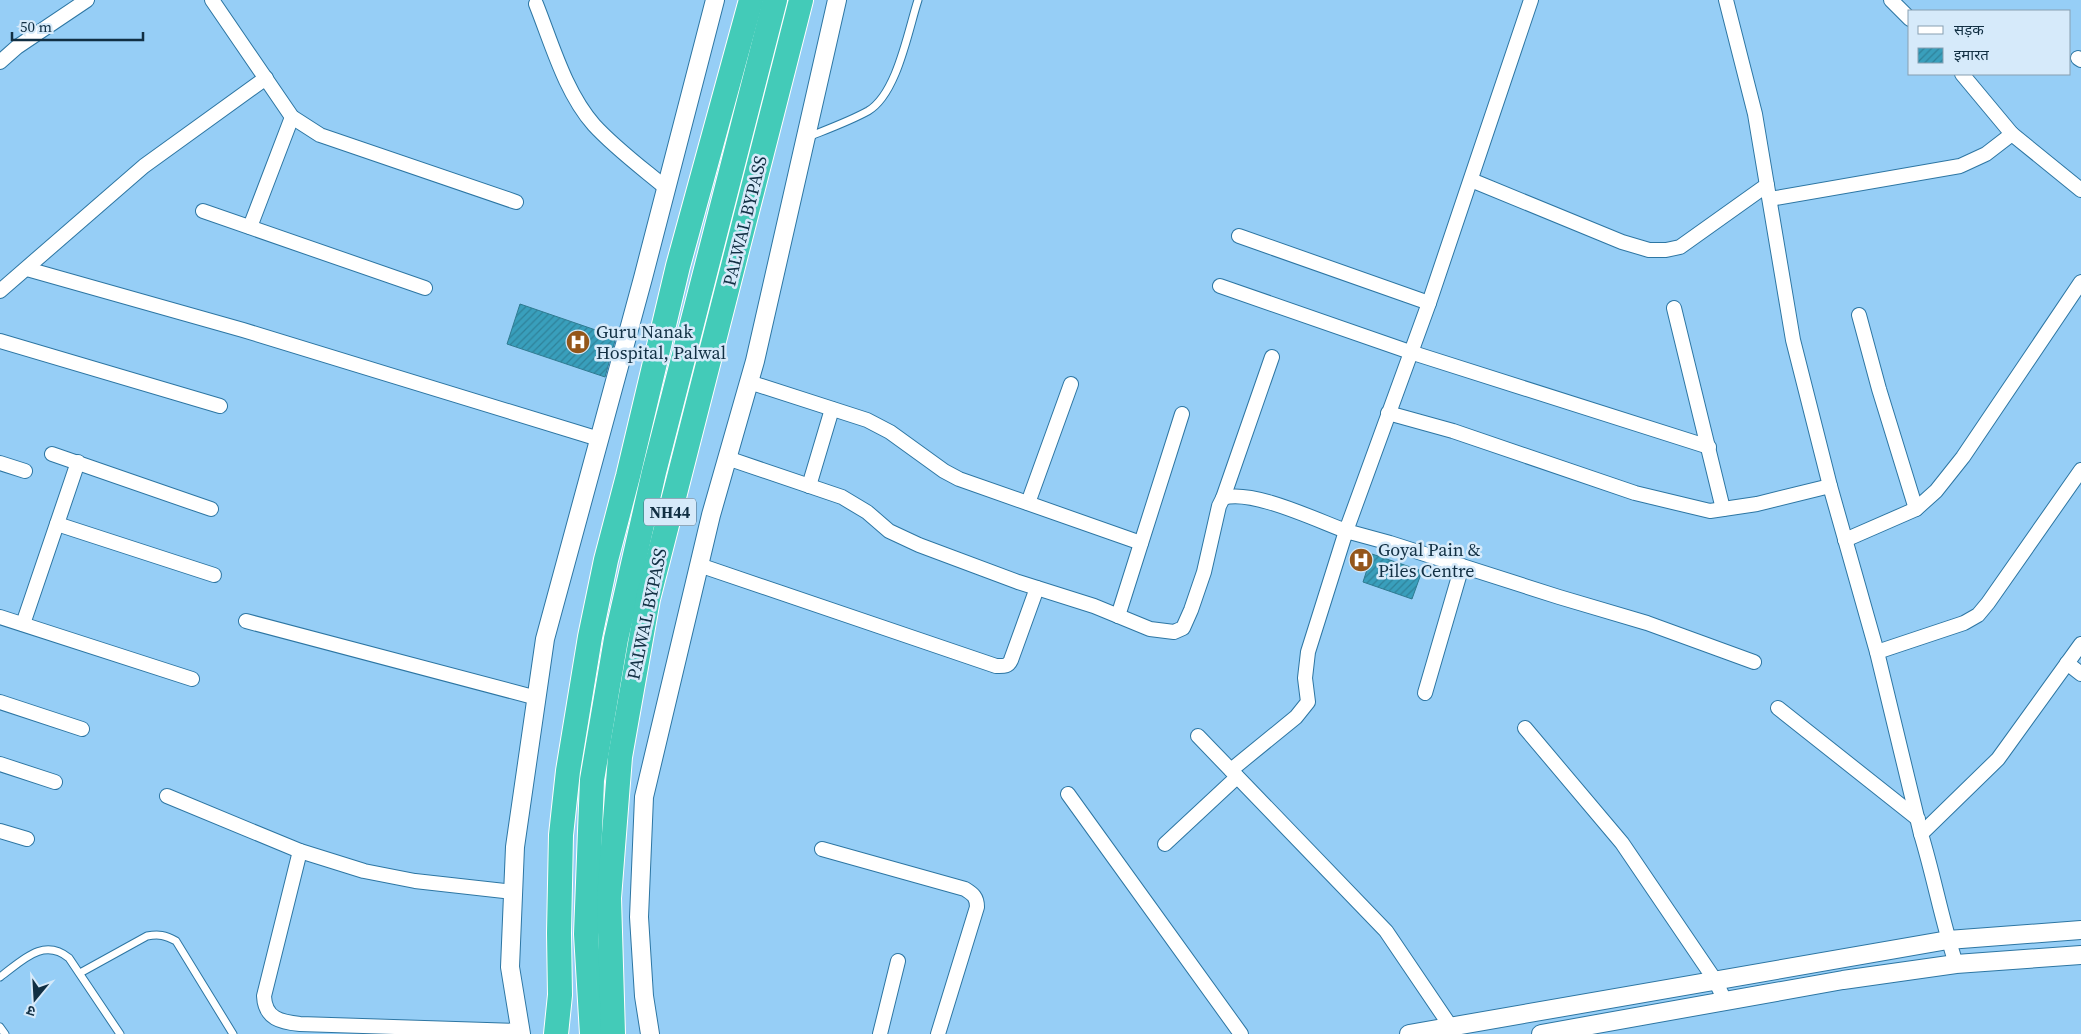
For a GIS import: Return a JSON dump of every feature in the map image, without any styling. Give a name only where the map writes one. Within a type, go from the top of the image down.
[{"type":"highway","points":[[556,1034],[560,995],[561,835],[568,771],[590,637],[606,560],[678,266],[751,0]]},
{"type":"highway","name":"PALWAL BYPASS","points":[[592,1034],[586,934],[592,780],[616,639],[654,472],[775,0]]},
{"type":"highway","name":"PALWAL BYPASS","points":[[613,1034],[609,898],[618,776],[648,599],[801,0]]},
{"type":"highway","points":[[626,1034],[622,939],[629,790],[663,594],[813,0]]},
{"type":"street","points":[[0,62],[17,47],[87,0]]},
{"type":"street","points":[[212,0],[292,117],[320,135],[516,202]]},
{"type":"street","points":[[300,851],[264,996],[264,1007],[271,1015],[284,1022],[300,1024],[521,1032],[510,968],[515,847],[545,639],[716,0]]},
{"type":"street","points":[[650,1034],[644,996],[639,917],[644,797],[699,566],[749,382],[837,0]]},
{"type":"street","points":[[1165,844],[1234,773],[1296,718],[1308,702],[1305,678],[1308,652],[1346,531],[1429,303],[1531,0]]},
{"type":"street","points":[[1726,0],[1755,114],[1793,340],[1830,486],[1877,652],[1921,834],[1956,964]]},
{"type":"street","points":[[1891,0],[1908,17]]},
{"type":"street","points":[[536,4],[568,82],[579,104],[593,124],[666,188]]},
{"type":"street","points":[[1963,75],[2012,134],[2081,190]]},
{"type":"street","points":[[0,291],[144,166],[266,78]]},
{"type":"street","points":[[250,227],[292,117]]},
{"type":"street","points":[[1471,180],[1622,242],[1649,250],[1666,250],[1680,247],[1768,192],[1960,166],[1986,154],[2012,134]]},
{"type":"street","points":[[203,211],[425,288]]},
{"type":"street","points":[[1239,236],[1429,303]]},
{"type":"street","points":[[27,269],[243,330],[599,440]]},
{"type":"street","points":[[1845,540],[1916,509],[1936,491],[1963,457],[2081,282]]},
{"type":"street","points":[[1220,286],[1410,352],[1709,447]]},
{"type":"street","points":[[1674,308],[1723,509]]},
{"type":"street","points":[[1859,315],[1879,389],[1916,509]]},
{"type":"street","points":[[0,341],[220,406]]},
{"type":"street","points":[[727,458],[842,497],[866,512],[890,531],[919,546],[1150,629],[1174,632],[1183,628],[1191,610],[1204,572],[1219,506],[1272,357]]},
{"type":"street","points":[[749,382],[868,420],[890,432],[944,471],[959,479],[1141,543]]},
{"type":"street","points":[[1028,504],[1071,384]]},
{"type":"street","points":[[809,486],[832,409]]},
{"type":"street","points":[[1388,413],[1453,431],[1635,493],[1710,511],[1757,504],[1830,486]]},
{"type":"street","points":[[1118,616],[1182,414]]},
{"type":"street","points":[[52,454],[212,509]]},
{"type":"street","points":[[23,624],[78,462]]},
{"type":"street","points":[[0,463],[25,471]]},
{"type":"street","points":[[1877,652],[1964,623],[1978,615],[2015,567],[2081,470]]},
{"type":"street","points":[[1223,498],[1236,495],[1254,498],[1346,531],[1647,623],[1754,662]]},
{"type":"street","points":[[57,524],[214,575]]},
{"type":"street","points":[[699,566],[996,666],[1010,664],[1037,588]]},
{"type":"street","points":[[1425,693],[1462,566]]},
{"type":"street","points":[[0,617],[192,679]]},
{"type":"street","points":[[246,621],[537,698]]},
{"type":"street","points":[[1921,834],[1998,759],[2081,644]]},
{"type":"street","points":[[2067,663],[2081,674]]},
{"type":"street","points":[[0,702],[82,728]]},
{"type":"street","points":[[1778,708],[1918,819]]},
{"type":"street","points":[[1525,728],[1622,843],[1715,980],[1725,1001]]},
{"type":"street","points":[[1198,736],[1386,931],[1451,1027]]},
{"type":"street","points":[[0,764],[55,782]]},
{"type":"street","points":[[1068,794],[1241,1034]]},
{"type":"street","points":[[167,796],[300,851],[364,871],[415,881],[513,892]]},
{"type":"street","points":[[0,831],[27,840]]},
{"type":"street","points":[[822,849],[965,889],[977,899],[977,907],[938,1034]]},
{"type":"street","points":[[1409,1034],[1948,940],[2081,930]]},
{"type":"street","points":[[1545,1010],[1547,1034],[1843,980],[1956,964],[2081,955]]},
{"type":"street","points":[[880,1034],[898,961]]},
{"type":"lane","points":[[806,139],[870,110],[882,98],[892,84],[918,0]]},
{"type":"lane","points":[[80,973],[147,936],[158,934],[166,936],[176,941],[233,1034]]},
{"type":"lane","points":[[0,977],[28,956],[44,949],[54,948],[69,958],[120,1034]]},
{"type":"lane","points":[[0,1027],[5,1034]]},
{"type":"building","points":[[520,304],[616,337],[605,377],[507,344]]},
{"type":"building","points":[[1372,554],[1422,571],[1412,599],[1363,582]]},
{"type":"place","name":"Guru Nanak Hospital, Palwal","points":[[578,342]]},
{"type":"place","name":"Goyal Pain & Piles Centre","points":[[1361,560]]}]
